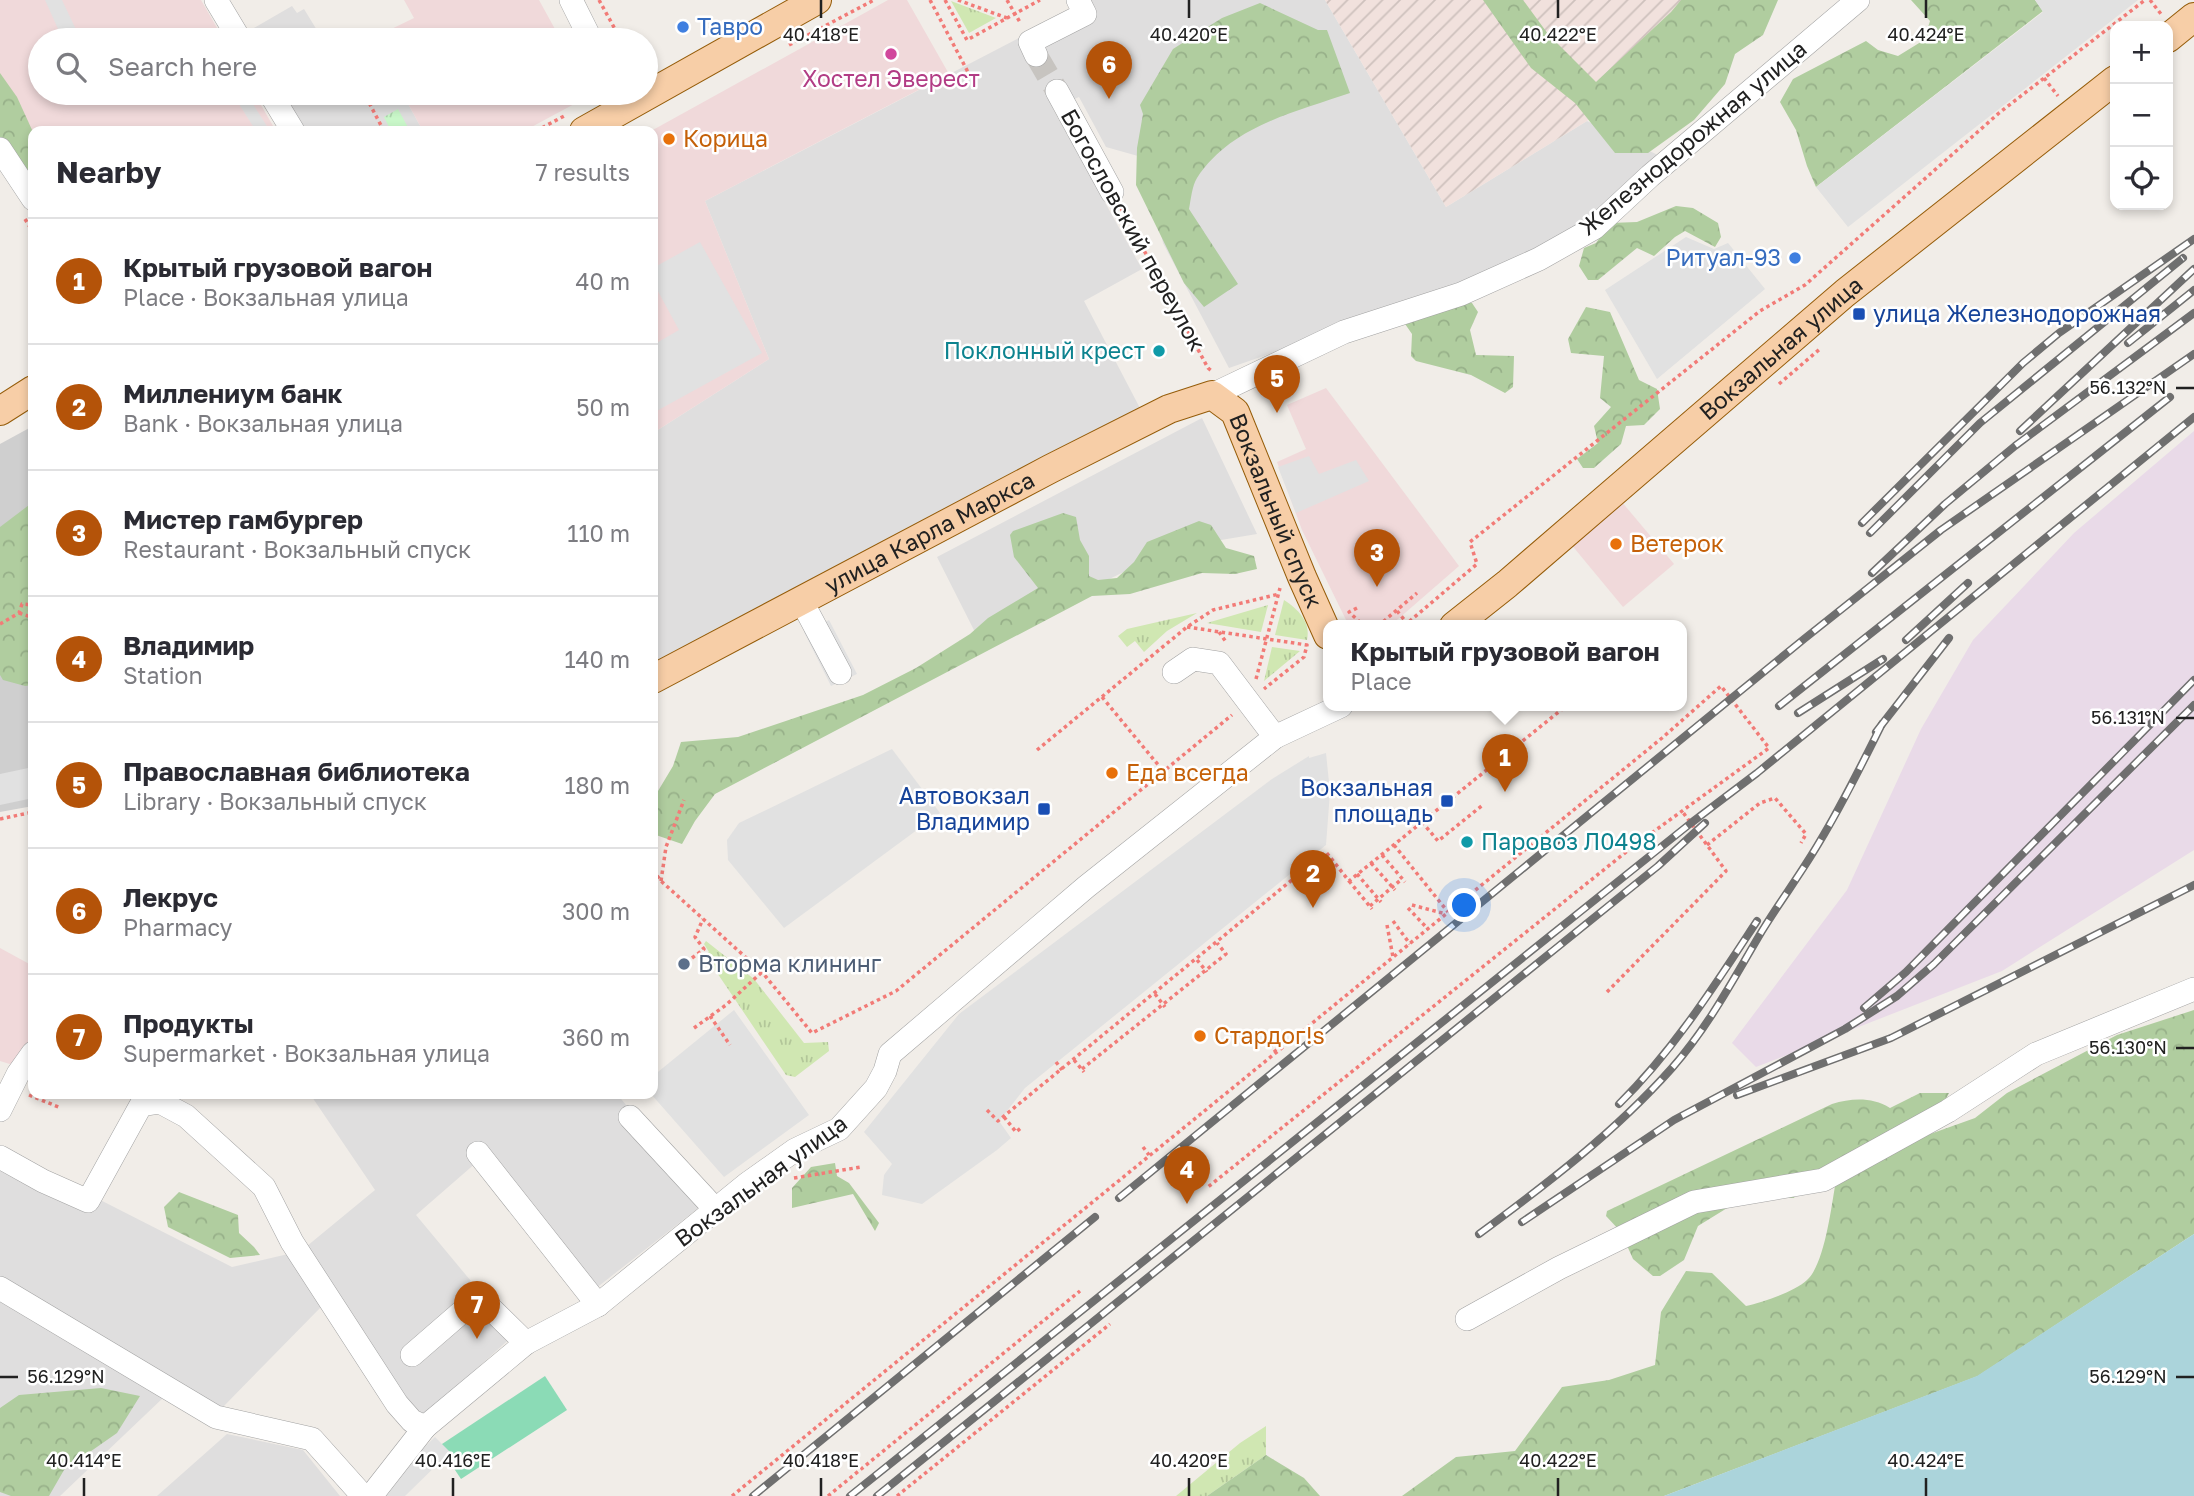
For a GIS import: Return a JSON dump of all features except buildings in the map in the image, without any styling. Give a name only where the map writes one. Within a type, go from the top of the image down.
[{"type":"main road","points":[[658,82],[817,0]]},
{"type":"main road","points":[[2173,34],[2194,18]]},
{"type":"main road","name":"Вокзальная улица","points":[[1462,620],[1845,293],[2110,84]]},
{"type":"main road","points":[[590,126],[617,105]]},
{"type":"main road","name":"улица Карла Маркса","points":[[658,676],[1169,409],[1210,382]]},
{"type":"main road","name":"Вокзальный спуск","points":[[1210,382],[1235,412],[1302,577],[1334,620]]},
{"type":"main road","points":[[0,411],[28,393]]},
{"type":"street","points":[[216,0],[233,28]]},
{"type":"street","points":[[571,0],[585,28]]},
{"type":"street","points":[[1033,48],[1085,14],[1078,0]]},
{"type":"street","name":"Железнодорожная улица","points":[[1210,382],[1344,332],[1461,294],[1539,259],[1594,228],[1650,176],[1858,0]]},
{"type":"street","name":"Богословский переулок","points":[[1057,91],[1112,192]]},
{"type":"street","points":[[277,105],[290,126]]},
{"type":"street","points":[[0,149],[28,191]]},
{"type":"street","points":[[801,600],[840,673]]},
{"type":"street","points":[[1174,672],[1193,659],[1219,663],[1252,692],[1275,737]]},
{"type":"street","name":"Вокзальная улица","points":[[371,1496],[425,1427],[526,1343],[597,1305],[715,1209],[796,1150],[839,1129],[876,1088],[890,1054],[1086,887],[1275,737],[1330,711]]},
{"type":"street","points":[[1467,1319],[1559,1268],[1694,1202],[1823,1180],[1948,1111],[2036,1055],[2194,989]]},
{"type":"street","points":[[0,1110],[28,1061]]},
{"type":"street","points":[[0,1157],[43,1181],[88,1201],[141,1105],[160,1102],[186,1116],[264,1187],[292,1242],[397,1404],[412,1420],[425,1427]]},
{"type":"street","points":[[630,1117],[715,1209]]},
{"type":"street","points":[[478,1153],[597,1305]]},
{"type":"street","points":[[0,1288],[216,1417],[312,1439],[363,1496]]},
{"type":"street","points":[[411,1355],[480,1297],[526,1343]]},
{"type":"path","points":[[599,0],[614,28]]},
{"type":"path","points":[[930,0],[969,74]]},
{"type":"path","points":[[944,0],[967,40],[1040,0]]},
{"type":"path","points":[[958,0],[1007,18]]},
{"type":"path","points":[[1007,0],[1033,48]]},
{"type":"path","points":[[1024,9],[1025,0]]},
{"type":"path","points":[[1412,620],[1477,564],[1471,542],[1760,310],[1805,285],[1999,113],[2145,0]]},
{"type":"path","points":[[370,105],[381,126]]},
{"type":"path","name":"Богословский переулок","points":[[1112,192],[1210,382]]},
{"type":"path","points":[[1385,620],[1417,593]]},
{"type":"path","points":[[658,876],[762,972],[812,1033],[896,991],[1163,771],[1252,692],[1279,594],[1213,610],[1187,627],[1037,750]]},
{"type":"path","points":[[0,624],[19,613],[22,604],[28,605]]},
{"type":"path","points":[[1357,608],[1349,612],[1357,620]]},
{"type":"path","points":[[1397,611],[1403,620]]},
{"type":"path","points":[[1385,612],[1388,617]]},
{"type":"path","points":[[19,613],[28,616]]},
{"type":"path","points":[[1346,620],[1352,615]]},
{"type":"path","points":[[1187,627],[1307,645],[1304,657],[1262,691],[1252,692]]},
{"type":"path","points":[[1219,632],[1226,642]]},
{"type":"path","points":[[1248,673],[1252,692]]},
{"type":"path","points":[[732,1496],[1662,738],[1721,686],[1769,748],[1631,848],[1208,1187]]},
{"type":"path","points":[[1102,697],[1169,778]]},
{"type":"path","points":[[1349,881],[1560,711]]},
{"type":"path","points":[[1707,845],[1760,803],[1775,798],[1806,834],[1801,843]]},
{"type":"path","points":[[662,881],[666,847],[684,800]]},
{"type":"path","points":[[1422,822],[1438,841],[1484,804]]},
{"type":"path","points":[[1606,992],[1726,871],[1682,811]]},
{"type":"path","points":[[0,819],[28,813]]},
{"type":"path","points":[[1394,845],[1447,913]]},
{"type":"path","points":[[987,1110],[998,1121],[1004,1117],[1326,852],[1349,881],[1378,902]]},
{"type":"path","points":[[1382,855],[1396,887]]},
{"type":"path","points":[[1371,863],[1396,887]]},
{"type":"path","points":[[1357,874],[1378,902]]},
{"type":"path","points":[[1378,902],[1396,887]]},
{"type":"path","points":[[1267,893],[1271,897]]},
{"type":"path","points":[[1428,929],[1410,906],[1447,913]]},
{"type":"path","points":[[692,958],[704,949],[695,937],[704,919]]},
{"type":"path","points":[[1393,921],[1410,944]]},
{"type":"path","points":[[1387,925],[1393,957]]},
{"type":"path","points":[[1074,1060],[1083,1071],[1207,971],[1226,954],[1217,943]]},
{"type":"path","points":[[953,944],[957,949]]},
{"type":"path","points":[[1197,960],[1207,971]]},
{"type":"path","points":[[694,1028],[762,972]]},
{"type":"path","points":[[1155,994],[1164,1006]]},
{"type":"path","points":[[710,1016],[730,1045]]},
{"type":"path","points":[[1270,1044],[1276,1052]]},
{"type":"path","points":[[1056,1062],[1062,1070]]},
{"type":"path","points":[[11,1087],[28,1094]]},
{"type":"path","points":[[40,1099],[61,1108]]},
{"type":"path","points":[[1004,1117],[1016,1132],[1022,1127]]},
{"type":"path","points":[[1143,1147],[1149,1155]]},
{"type":"path","points":[[828,1496],[1080,1291]]},
{"type":"path","points":[[897,1496],[1110,1324]]},
{"type":"shaded area","points":[[0,0],[201,0],[217,28],[28,28],[28,105],[261,105],[273,126],[28,126],[28,152],[0,107]]},
{"type":"shaded area","points":[[45,0],[62,0],[75,28],[58,28]]},
{"type":"shaded area","points":[[404,0],[539,0],[554,28],[393,28],[414,18]]},
{"type":"shaded area","points":[[888,0],[907,0],[949,74],[705,201],[769,359],[658,430],[658,127]]},
{"type":"shaded area","points":[[1092,0],[1325,0],[1446,207],[1587,121],[1662,157],[1591,222],[1468,285],[1229,368],[1163,243],[1145,158],[1106,147],[1079,97],[1053,109],[1142,269],[1084,301],[1142,412],[658,670],[658,430],[769,359],[705,201]]},
{"type":"shaded area","points":[[1325,0],[1687,0],[1587,121],[1446,207]]},
{"type":"shaded area","points":[[2035,0],[2138,0],[1848,227],[1816,187],[2043,12]]},
{"type":"shaded area","points":[[292,6],[297,13],[304,9],[316,28],[254,28]]},
{"type":"shaded area","points":[[240,105],[254,105],[267,126],[253,126]]},
{"type":"shaded area","points":[[290,105],[409,105],[420,126],[302,126]]},
{"type":"shaded area","points":[[409,105],[572,105],[533,126],[420,126]]},
{"type":"shaded area","points":[[1686,237],[1714,249],[1728,243],[1765,289],[1657,379],[1605,290]]},
{"type":"shaded area","points":[[700,242],[762,353],[658,410],[658,342],[679,330],[658,291],[658,265]]},
{"type":"shaded area","points":[[1326,388],[1459,566],[1397,620],[1346,620],[1302,530],[1277,462],[1306,449],[1287,405]]},
{"type":"shaded area","points":[[1202,418],[1257,534],[1173,548],[980,642],[937,557]]},
{"type":"shaded area","points":[[28,429],[28,807],[0,812],[0,444]]},
{"type":"shaded area","points":[[2194,431],[2194,850],[2002,971],[1756,1067],[1732,1043],[1847,890],[1921,729],[1973,640],[2074,533]]},
{"type":"shaded area","points":[[1309,456],[1319,474],[1356,460],[1369,481],[1296,513],[1278,467]]},
{"type":"shaded area","points":[[1621,501],[1674,564],[1623,607],[1570,543]]},
{"type":"shaded area","points":[[829,620],[857,674],[831,686],[804,632]]},
{"type":"shaded area","points":[[892,749],[940,813],[784,928],[728,860],[727,840],[739,823]]},
{"type":"shaded area","points":[[1326,753],[1330,792],[1326,845],[1025,1088],[999,1121],[1011,1138],[997,1150],[922,1204],[882,1195],[884,1175],[892,1164],[864,1132],[959,1014],[1272,779],[1309,756]]},
{"type":"shaded area","points":[[28,768],[28,799],[0,805],[0,774]]},
{"type":"shaded area","points":[[0,948],[28,963],[28,1044],[13,1065],[0,1061]]},
{"type":"shaded area","points":[[734,1010],[809,1115],[724,1177],[655,1099],[658,1099],[658,1072]]},
{"type":"shaded area","points":[[313,1099],[621,1099],[706,1202],[595,1289],[485,1155],[416,1215],[515,1334],[421,1419],[322,1306],[223,1407],[143,1369],[0,1282],[0,1149],[232,1267],[301,1251],[375,1190]]},
{"type":"shaded area","points":[[0,1300],[165,1396],[60,1496],[0,1496]]},
{"type":"shaded area","points":[[227,1434],[303,1450],[340,1496],[157,1496]]},
{"type":"shaded area","points":[[435,1437],[450,1452],[405,1496],[374,1496]]},
{"type":"green space","points":[[1483,0],[1523,0],[1548,34],[1596,82],[1681,0],[1778,0],[1763,35],[1735,54],[1725,84],[1694,120],[1648,153],[1615,153],[1575,103],[1531,68]]},
{"type":"green space","points":[[1911,0],[2035,0],[2043,11],[1816,187],[1796,130],[1780,102],[1793,79],[1866,41],[1878,50],[1898,56],[1924,40],[1930,21]]},
{"type":"green space","points":[[951,1],[996,18],[969,33]]},
{"type":"green space","points":[[1260,3],[1318,30],[1327,30],[1350,93],[1286,115],[1246,133],[1211,160],[1197,178],[1189,209],[1238,284],[1204,307],[1184,283],[1136,185],[1137,148],[1143,114],[1140,105],[1173,49],[1222,18]]},
{"type":"green space","points":[[0,73],[17,97],[30,126],[28,126],[28,173],[0,138]]},
{"type":"green space","points":[[398,109],[407,126],[388,126],[384,117]]},
{"type":"green space","points":[[1676,206],[1693,208],[1718,223],[1721,237],[1715,247],[1685,231],[1654,256],[1637,248],[1598,280],[1588,280],[1579,266],[1584,248],[1596,243],[1610,223],[1637,222]]},
{"type":"green space","points":[[1463,302],[1472,303],[1478,312],[1470,330],[1476,355],[1514,356],[1513,387],[1505,393],[1471,375],[1416,361],[1411,356],[1412,334],[1403,321]]},
{"type":"green space","points":[[1586,307],[1610,312],[1639,380],[1657,389],[1660,409],[1644,425],[1626,426],[1621,444],[1594,468],[1583,468],[1577,459],[1598,443],[1594,426],[1611,407],[1600,398],[1604,356],[1571,353],[1568,339]]},
{"type":"green space","points":[[28,506],[28,686],[3,680],[0,675],[0,527]]},
{"type":"green space","points":[[1063,513],[1076,517],[1080,540],[1089,556],[1089,576],[1098,580],[1117,578],[1134,562],[1147,542],[1199,521],[1211,525],[1226,548],[1254,556],[1257,569],[1235,574],[1202,573],[1130,594],[1092,596],[715,794],[682,844],[658,836],[658,791],[673,766],[681,742],[738,737],[863,695],[916,668],[970,634],[988,618],[1038,588],[1014,557],[1010,535],[1013,531]]},
{"type":"green space","points":[[1284,600],[1305,622],[1307,640],[1275,635]]},
{"type":"green space","points":[[1268,605],[1261,632],[1207,623]]},
{"type":"green space","points":[[1197,613],[1167,631],[1144,652],[1135,641],[1127,647],[1118,636],[1127,629]]},
{"type":"green space","points":[[1272,647],[1300,651],[1264,681]]},
{"type":"green space","points":[[706,941],[754,979],[804,1043],[828,1042],[829,1051],[795,1077],[786,1075],[705,955],[709,952],[704,944]]},
{"type":"green space","points":[[2194,1010],[2194,1234],[1978,1376],[1664,1496],[1402,1496],[1456,1457],[1515,1451],[1562,1387],[1609,1380],[1655,1365],[1661,1312],[1686,1271],[1712,1273],[1746,1306],[1794,1289],[1807,1280],[1818,1262],[1826,1236],[1835,1186],[1905,1143],[1975,1118],[2007,1093],[2117,1035]]},
{"type":"green space","points":[[1920,1093],[1949,1093],[1936,1119],[1831,1169],[1810,1173],[1794,1198],[1745,1197],[1698,1226],[1684,1260],[1660,1276],[1653,1276],[1633,1259],[1621,1232],[1606,1216],[1607,1211],[1832,1104],[1862,1100],[1890,1108]]},
{"type":"green space","points":[[835,1163],[837,1176],[849,1183],[879,1223],[875,1231],[853,1194],[792,1208],[792,1188],[811,1167]]},
{"type":"green space","points":[[179,1192],[238,1215],[239,1233],[260,1255],[230,1258],[168,1227],[164,1207]]},
{"type":"green space","points":[[545,1376],[567,1410],[461,1479],[439,1446]]},
{"type":"green space","points":[[101,1388],[140,1396],[117,1433],[64,1470],[49,1496],[11,1496],[0,1492],[0,1408],[19,1395]]},
{"type":"green space","points":[[1266,1426],[1266,1455],[1207,1496],[1176,1496],[1240,1443]]},
{"type":"green space","points":[[1266,1455],[1304,1478],[1320,1496],[1207,1496]]},
{"type":"water","points":[[2194,1234],[2194,1496],[1664,1496],[1977,1376]]},
{"type":"tunnel","points":[[1036,55],[1057,91]]},
{"type":"railway","points":[[1862,523],[2023,363],[2059,333],[2194,239]]},
{"type":"railway","points":[[1870,533],[1980,423],[2183,258]]},
{"type":"railway","points":[[2020,431],[2194,269]]},
{"type":"railway","points":[[2128,343],[2194,290]]},
{"type":"railway","points":[[1872,573],[1945,504],[2015,446],[2194,313]]},
{"type":"railway","points":[[1119,1198],[1941,530],[2194,354]]},
{"type":"railway","points":[[1779,706],[2170,397]]},
{"type":"railway","points":[[850,1496],[1757,773],[2194,417]]},
{"type":"railway","points":[[1906,640],[1968,583]]},
{"type":"railway","points":[[1876,732],[1949,638]]},
{"type":"railway","points":[[1798,713],[1883,659]]},
{"type":"railway","points":[[1864,1008],[1906,972],[2194,680]]},
{"type":"railway","points":[[1522,1222],[1674,1120],[1845,1029],[1897,996],[1934,964],[2194,705]]},
{"type":"railway","points":[[1479,1234],[1555,1176],[1628,1114],[1685,1052],[1709,1019],[1813,852],[1882,724]]},
{"type":"railway","points":[[877,1496],[1658,866],[1705,823]]},
{"type":"railway","points":[[1737,1095],[1891,1038],[2194,885]]},
{"type":"railway","points":[[1619,1104],[1676,1039],[1757,921]]},
{"type":"railway","points":[[753,1496],[1095,1217]]},
{"type":"place","name":"Тавро","points":[[683,27]]},
{"type":"place","name":"Хостел Эверест","points":[[891,54]]},
{"type":"place","name":"Лекрус","points":[[1109,99]]},
{"type":"place","name":"Корица","points":[[669,139]]},
{"type":"place","name":"Ритуал-93","points":[[1795,258]]},
{"type":"place","name":"улица Железнодорожная","points":[[1859,314]]},
{"type":"place","name":"Поклонный крест","points":[[1159,351]]},
{"type":"place","name":"Православная библиотека","points":[[1277,413]]},
{"type":"place","name":"Ветерок","points":[[1616,544]]},
{"type":"place","name":"Мистер гамбургер","points":[[1377,587]]},
{"type":"place","name":"Еда всегда","points":[[1112,773]]},
{"type":"place","name":"Крытый грузовой вагон","points":[[1505,792]]},
{"type":"place","name":"Вокзальная площадь","points":[[1447,801]]},
{"type":"place","name":"Автовокзал Владимир","points":[[1044,809]]},
{"type":"place","name":"Паровоз Л0498","points":[[1467,842]]},
{"type":"place","name":"Миллениум банк","points":[[1313,908]]},
{"type":"place","name":"Вторма клининг","points":[[684,964]]},
{"type":"place","name":"Стардог!s","points":[[1200,1036]]},
{"type":"place","name":"Владимир","points":[[1187,1204]]},
{"type":"place","name":"Продукты","points":[[477,1339]]}]
